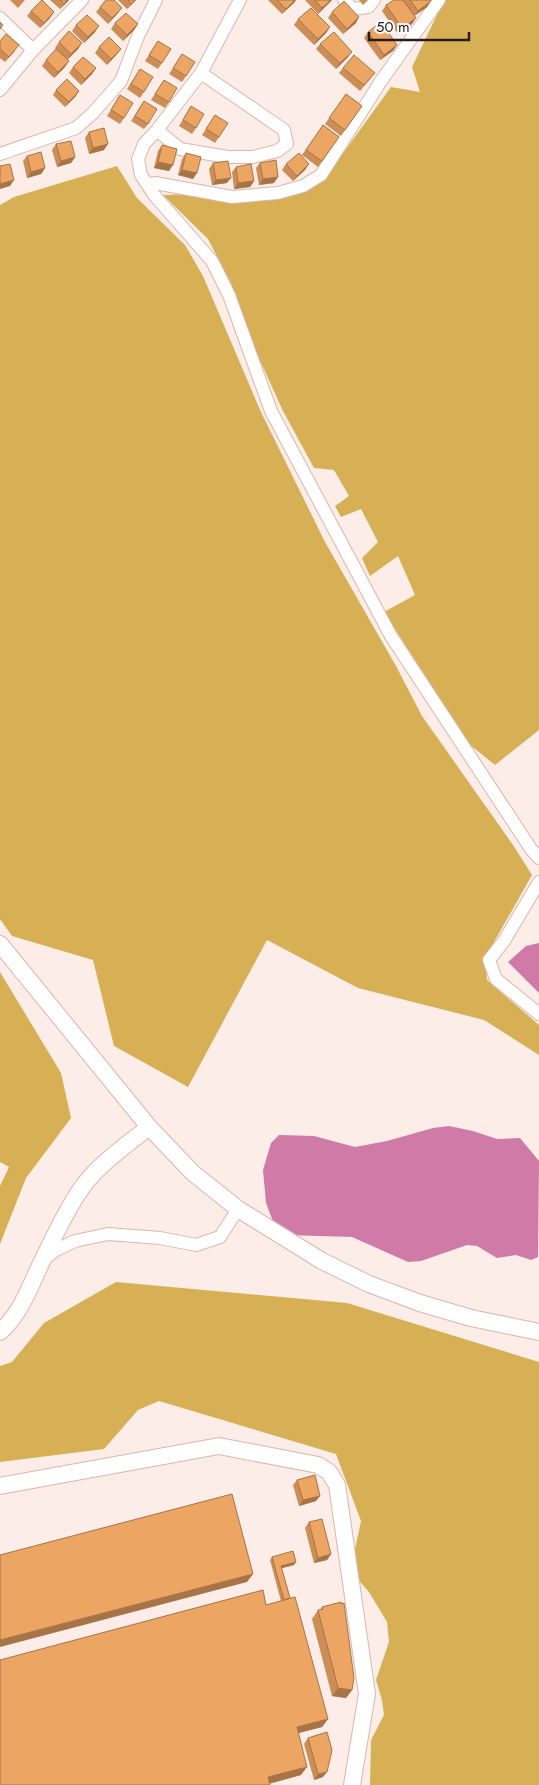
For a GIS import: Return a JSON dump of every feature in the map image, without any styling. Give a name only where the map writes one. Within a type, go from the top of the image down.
[{"type":"street","points":[[0,90],[33,50],[82,0]]},
{"type":"street","points":[[0,154],[76,128],[93,113],[121,81],[138,36],[156,0]]},
{"type":"street","points":[[344,0],[353,9],[368,7],[374,0]]},
{"type":"street","points":[[148,185],[155,183],[232,197],[278,193],[303,186],[320,175],[381,81],[439,0]]},
{"type":"street","points":[[237,1],[201,73],[144,144],[138,158],[141,175],[155,196],[212,261],[229,295],[271,411],[392,636],[462,746],[539,858]]},
{"type":"street","points":[[0,18],[33,50]]},
{"type":"street","points":[[157,130],[180,150],[228,157],[253,157],[277,152],[287,144],[284,130],[201,73]]},
{"type":"street","points":[[539,882],[504,941],[489,960],[496,979],[539,1014]]},
{"type":"street","points":[[0,944],[149,1126],[193,1172],[238,1209],[322,1261],[369,1284],[420,1303],[471,1318],[539,1332]]},
{"type":"street","points":[[0,1332],[8,1326],[23,1302],[61,1223],[78,1193],[100,1167],[149,1126]]},
{"type":"street","points":[[43,1260],[56,1250],[75,1241],[108,1234],[160,1238],[196,1244],[220,1237],[238,1209]]},
{"type":"street","points":[[0,1486],[219,1446],[318,1465],[329,1472],[337,1485],[367,1694],[352,1785]]},
{"type":"shaded area","points":[[444,0],[539,0],[539,730],[495,765],[469,744],[384,612],[415,595],[398,556],[370,576],[362,558],[378,542],[361,509],[341,517],[335,506],[349,496],[334,470],[314,468],[283,411],[253,345],[231,283],[208,239],[163,195],[193,194],[231,202],[325,178],[391,87],[420,92],[412,67]]},
{"type":"shaded area","points":[[117,166],[137,198],[185,245],[203,276],[260,410],[325,542],[396,666],[422,716],[532,875],[485,958],[487,980],[539,1025],[539,1055],[484,1020],[358,988],[267,940],[188,1087],[114,1046],[93,960],[12,936],[0,919],[0,205],[14,197]]},
{"type":"shaded area","points":[[539,943],[539,993],[508,962],[526,946]]},
{"type":"shaded area","points":[[0,972],[61,1073],[71,1118],[26,1178],[0,1244],[0,1186],[9,1167],[0,1162]]},
{"type":"shaded area","points":[[449,1126],[497,1139],[520,1138],[539,1161],[538,1257],[531,1260],[516,1255],[497,1258],[477,1246],[467,1245],[421,1261],[408,1262],[352,1237],[286,1235],[274,1224],[266,1203],[263,1170],[271,1143],[279,1135],[314,1136],[355,1147],[387,1141],[433,1128]]},
{"type":"shaded area","points":[[116,1282],[347,1303],[539,1362],[539,1785],[370,1785],[371,1740],[384,1715],[376,1680],[389,1642],[387,1622],[369,1592],[360,1582],[354,1554],[361,1521],[336,1454],[159,1401],[138,1410],[104,1449],[0,1462],[0,1366],[12,1362],[44,1323]]},
{"type":"building","points":[[42,0],[54,12],[44,23],[31,11]]},
{"type":"building","points":[[106,0],[114,0],[122,8],[112,18],[100,7]]},
{"type":"building","points":[[277,0],[295,0],[286,9]]},
{"type":"building","points":[[315,0],[331,0],[322,8]]},
{"type":"building","points":[[394,0],[403,0],[416,18],[402,28],[386,5]]},
{"type":"building","points":[[410,0],[431,0],[431,1],[418,11]]},
{"type":"building","points":[[344,1],[359,17],[347,29],[332,12]]},
{"type":"building","points":[[311,8],[330,27],[318,39],[298,19]]},
{"type":"building","points":[[126,13],[138,24],[127,35],[115,23]]},
{"type":"building","points":[[87,15],[99,26],[88,37],[76,25]]},
{"type":"building","points":[[381,22],[397,45],[384,55],[368,32]]},
{"type":"building","points":[[69,31],[82,43],[71,54],[59,42]]},
{"type":"building","points":[[334,32],[352,52],[340,63],[320,44]]},
{"type":"building","points":[[6,34],[19,45],[9,57],[0,49],[0,41]]},
{"type":"building","points":[[109,37],[121,49],[111,59],[99,47]]},
{"type":"building","points":[[158,41],[171,49],[162,63],[149,55]]},
{"type":"building","points":[[56,49],[69,61],[58,72],[46,60]]},
{"type":"building","points":[[182,54],[195,62],[186,76],[173,68]]},
{"type":"building","points":[[354,55],[375,73],[364,85],[343,68]]},
{"type":"building","points":[[83,57],[96,68],[85,79],[73,67]]},
{"type":"building","points":[[140,69],[153,77],[144,92],[131,84]]},
{"type":"building","points":[[67,79],[79,91],[69,102],[56,90]]},
{"type":"building","points":[[164,80],[177,88],[169,102],[155,94]]},
{"type":"building","points":[[346,94],[362,106],[345,130],[329,118]]},
{"type":"building","points":[[120,95],[133,103],[124,118],[111,110]]},
{"type":"building","points":[[144,101],[157,109],[148,124],[135,116]]},
{"type":"building","points":[[191,106],[204,114],[196,128],[183,120]]},
{"type":"building","points":[[215,115],[228,123],[219,137],[206,129]]},
{"type":"building","points":[[323,125],[339,137],[322,161],[306,150]]},
{"type":"building","points":[[104,128],[108,144],[93,148],[89,132]]},
{"type":"building","points":[[71,141],[75,157],[61,161],[56,144]]},
{"type":"building","points":[[162,145],[177,149],[173,165],[158,162]]},
{"type":"building","points":[[41,152],[45,168],[31,172],[27,156]]},
{"type":"building","points":[[186,153],[201,157],[197,173],[182,170]]},
{"type":"building","points":[[299,153],[309,164],[297,176],[286,164]]},
{"type":"building","points":[[276,160],[278,177],[263,179],[260,163]]},
{"type":"building","points":[[228,161],[231,178],[216,180],[213,163]]},
{"type":"building","points":[[10,164],[14,180],[0,184],[0,166]]},
{"type":"building","points":[[251,164],[254,181],[238,183],[236,167]]},
{"type":"building","points":[[315,1475],[320,1496],[303,1500],[297,1480]]},
{"type":"building","points":[[232,1494],[253,1574],[0,1640],[0,1555]]},
{"type":"building","points":[[322,1519],[331,1554],[318,1558],[309,1522]]},
{"type":"building","points":[[293,1551],[296,1562],[281,1566],[290,1598],[284,1600],[272,1557]]},
{"type":"building","points":[[263,1590],[266,1605],[295,1597],[328,1719],[297,1727],[307,1767],[268,1777],[270,1785],[0,1785],[0,1660]]},
{"type":"building","points":[[341,1602],[341,1604],[344,1603],[354,1678],[352,1690],[338,1688],[318,1610],[323,1609],[322,1607]]},
{"type":"building","points":[[327,1732],[332,1750],[327,1772],[318,1774],[308,1738]]}]
